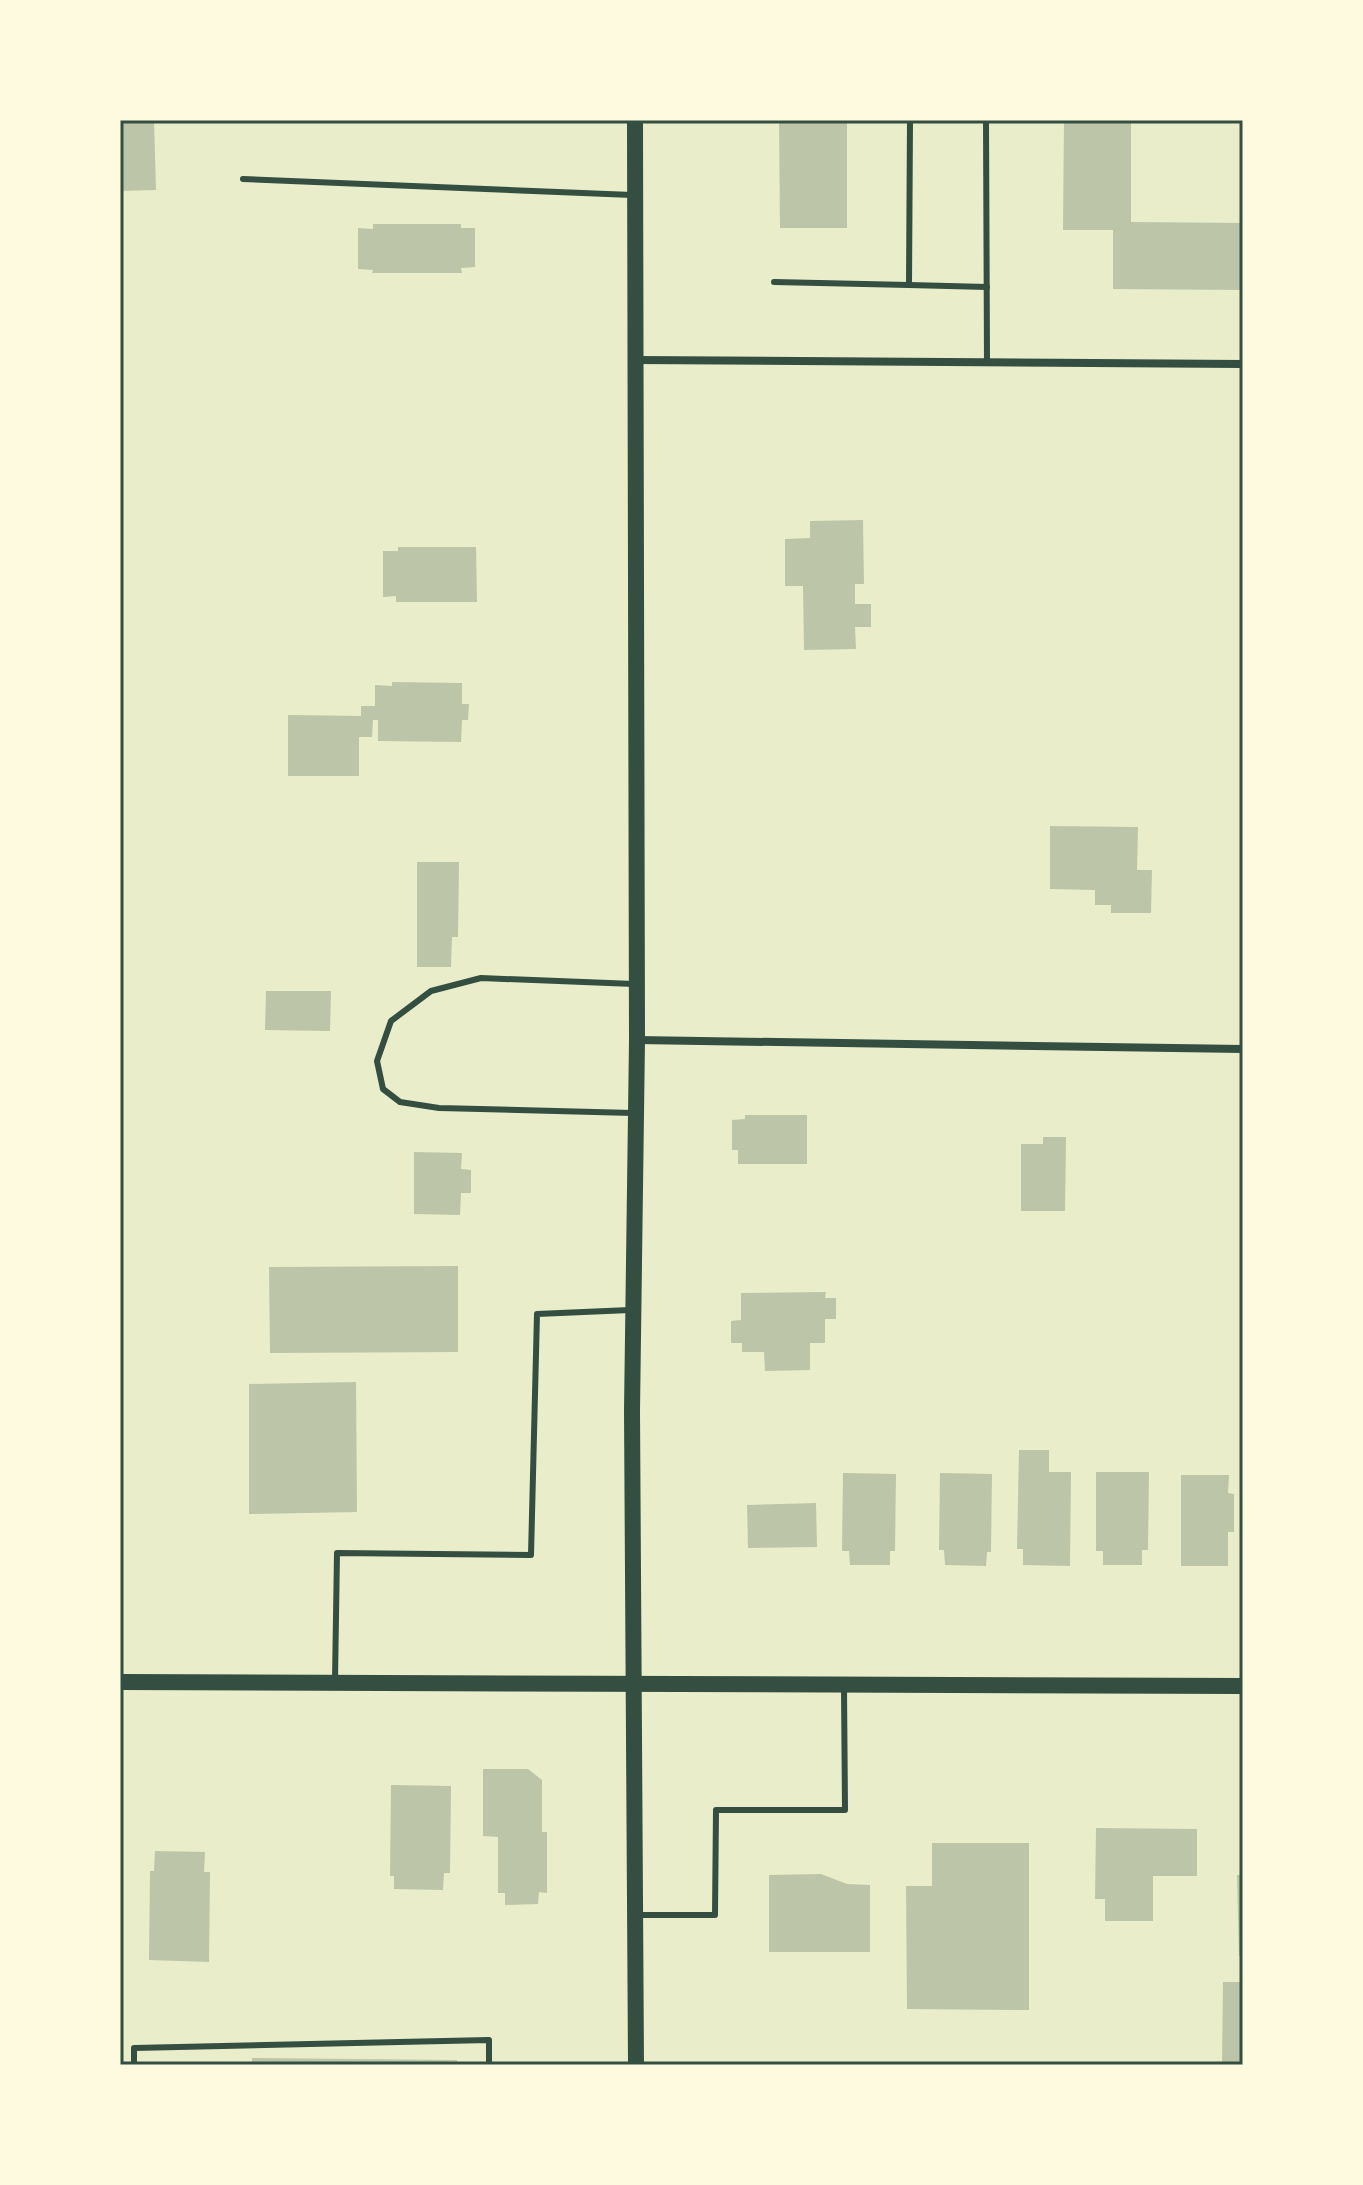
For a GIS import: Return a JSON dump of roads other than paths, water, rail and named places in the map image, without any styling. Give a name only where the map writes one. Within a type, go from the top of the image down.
[{"type":"main road","points":[[635,120],[636,2065]]},
{"type":"main road","points":[[120,1682],[1243,1686]]},
{"type":"street","points":[[637,360],[1243,364]]},
{"type":"street","points":[[637,1040],[1243,1049]]},
{"type":"lane","points":[[909,285],[910,120]]},
{"type":"lane","points":[[986,120],[987,362]]},
{"type":"lane","points":[[243,179],[636,195]]},
{"type":"lane","points":[[774,282],[987,287]]},
{"type":"lane","points":[[637,984],[481,978],[431,991],[391,1021],[377,1061],[383,1089],[400,1102],[439,1108],[637,1113]]},
{"type":"lane","points":[[335,1683],[337,1553],[531,1555],[537,1314],[634,1310]]},
{"type":"lane","points":[[636,1915],[715,1915],[716,1810],[845,1810],[844,1684]]},
{"type":"lane","points":[[134,2065],[134,2048],[489,2040],[489,2065]]}]
